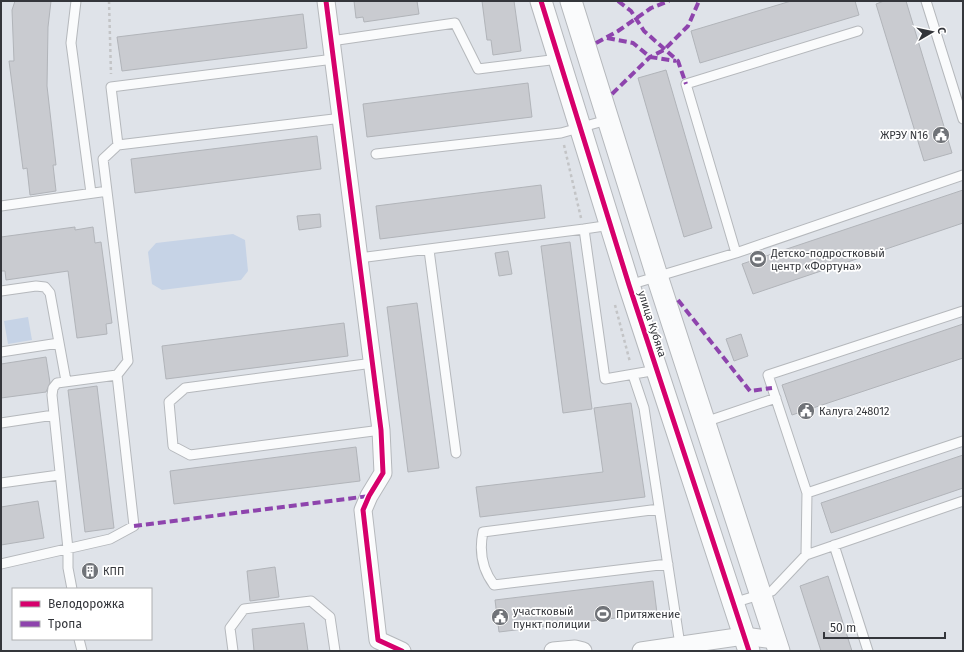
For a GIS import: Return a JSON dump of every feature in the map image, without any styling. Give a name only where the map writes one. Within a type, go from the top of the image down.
[{"type":"street","points":[[326,1],[381,430],[383,473],[369,496],[363,510],[378,640],[402,651]]},
{"type":"street","name":"улица Кубяка","points":[[541,1],[657,370],[746,644]]},
{"type":"street","name":"улица Кубяка","points":[[571,1],[607,120],[777,645]]},
{"type":"street","points":[[641,651],[680,645],[703,647],[746,644],[777,645]]},
{"type":"street","points":[[553,651],[575,649],[583,651]]},
{"type":"lane","points":[[76,1],[71,43],[91,193]]},
{"type":"lane","points":[[926,1],[963,119]]},
{"type":"lane","points":[[331,41],[455,23],[478,69],[559,59]]},
{"type":"lane","points":[[736,252],[686,84],[858,31]]},
{"type":"lane","points":[[118,145],[111,87],[334,59]]},
{"type":"lane","points":[[72,588],[68,568],[68,549],[59,475],[52,395],[53,388],[57,382],[117,374],[128,361],[103,159],[118,145],[342,118]]},
{"type":"lane","points":[[376,154],[561,133],[607,120]]},
{"type":"lane","points":[[630,285],[736,252],[963,175]]},
{"type":"lane","points":[[1,206],[101,192]]},
{"type":"lane","points":[[359,258],[611,225]]},
{"type":"lane","points":[[584,229],[605,379],[657,370]]},
{"type":"lane","points":[[429,250],[456,452]]},
{"type":"lane","points":[[1,291],[36,286],[45,287],[50,293],[66,381]]},
{"type":"lane","points":[[806,555],[807,493],[768,375],[963,311]]},
{"type":"lane","points":[[1,352],[60,343]]},
{"type":"lane","points":[[373,363],[185,388],[169,402],[173,446],[190,455],[381,430]]},
{"type":"lane","points":[[1,564],[110,539],[134,526],[117,374]]},
{"type":"lane","points":[[633,374],[644,408],[680,645]]},
{"type":"lane","points":[[705,422],[776,398]]},
{"type":"lane","points":[[1,423],[54,415]]},
{"type":"lane","points":[[807,493],[963,441]]},
{"type":"lane","points":[[1,483],[59,475]]},
{"type":"lane","points":[[733,603],[772,591],[806,555],[963,501]]},
{"type":"lane","points":[[659,509],[483,532],[480,547],[487,575],[494,585],[668,564]]},
{"type":"lane","points":[[834,545],[868,651]]},
{"type":"lane","points":[[233,651],[230,628],[244,609],[310,601],[330,617],[335,651]]},
{"type":"lane","points":[[79,640],[82,651]]},
{"type":"path","points":[[109,1],[111,87]]},
{"type":"shaded area","points":[[233,234],[245,240],[248,271],[241,280],[162,290],[152,284],[148,252],[156,243]]},
{"type":"shaded area","points":[[28,317],[32,340],[8,344],[4,321]]},
{"type":"building","points":[[15,1],[51,1],[48,27],[47,86],[56,165],[53,165],[56,191],[30,195],[27,168],[23,169],[9,61],[14,61],[12,10]]},
{"type":"building","points":[[354,1],[417,1],[419,14],[364,22],[363,17],[356,18]]},
{"type":"building","points":[[482,1],[514,1],[521,51],[493,55],[491,40],[487,40]]},
{"type":"building","points":[[791,1],[855,1],[859,15],[700,63],[691,31]]},
{"type":"building","points":[[884,1],[906,1],[952,153],[924,161],[876,4]]},
{"type":"building","points":[[303,14],[307,48],[122,71],[117,37]]},
{"type":"building","points":[[666,70],[712,228],[684,237],[638,78]]},
{"type":"building","points":[[528,83],[532,117],[367,137],[363,104]]},
{"type":"building","points":[[317,136],[321,169],[135,193],[131,159]]},
{"type":"building","points":[[541,185],[545,218],[380,239],[376,206]]},
{"type":"building","points":[[963,190],[963,223],[753,294],[742,264]]},
{"type":"building","points":[[320,214],[321,227],[299,230],[297,216]]},
{"type":"building","points":[[75,227],[75,230],[93,227],[95,243],[101,242],[112,323],[106,324],[107,334],[77,338],[68,271],[6,280],[5,271],[1,271],[1,237]]},
{"type":"building","points":[[570,242],[592,409],[563,413],[541,246]]},
{"type":"building","points":[[508,251],[512,274],[499,276],[495,253]]},
{"type":"building","points":[[417,303],[439,468],[408,472],[387,307]]},
{"type":"building","points":[[344,323],[348,356],[166,379],[162,346]]},
{"type":"building","points":[[963,324],[963,358],[792,415],[782,385]]},
{"type":"building","points":[[741,334],[748,356],[734,361],[726,339]]},
{"type":"building","points":[[46,357],[50,383],[46,392],[1,398],[1,364]]},
{"type":"building","points":[[97,386],[114,528],[85,532],[68,390]]},
{"type":"building","points":[[631,403],[645,497],[480,517],[476,487],[603,472],[594,408]]},
{"type":"building","points":[[356,447],[360,481],[174,504],[170,471]]},
{"type":"building","points":[[963,455],[963,488],[831,533],[821,503]]},
{"type":"building","points":[[38,501],[44,538],[1,545],[1,507]]},
{"type":"building","points":[[275,567],[279,597],[250,601],[247,571]]},
{"type":"building","points":[[828,576],[852,651],[821,651],[800,586]]},
{"type":"building","points":[[653,581],[657,613],[499,632],[495,600]]},
{"type":"building","points":[[304,623],[308,651],[254,651],[252,629]]},
{"type":"marked path","points":[[618,1],[631,11],[644,31],[678,61],[686,84]]},
{"type":"marked path","points":[[596,43],[618,31],[651,8],[669,1]]},
{"type":"marked path","points":[[612,94],[650,57],[664,50],[688,26],[699,1]]},
{"type":"marked path","points":[[607,38],[633,43],[650,57],[676,61]]},
{"type":"marked path","points":[[678,300],[750,391],[772,388]]},
{"type":"marked path","points":[[134,526],[369,496]]},
{"type":"cycle path","points":[[326,1],[381,430],[383,473],[369,496],[363,510],[378,640],[402,651]]},
{"type":"cycle path","points":[[541,1],[629,285],[749,651]]},
{"type":"place","name":"ЖРЭУ N16","points":[[941,135]]},
{"type":"place","name":"Детско-подростковый центр «Фортуна»","points":[[758,259]]},
{"type":"place","name":"Калуга 248012","points":[[806,411]]},
{"type":"place","name":"КПП","points":[[90,571]]},
{"type":"place","name":"Притяжение","points":[[603,614]]},
{"type":"place","name":"участковый пункт полиции","points":[[500,617]]}]
